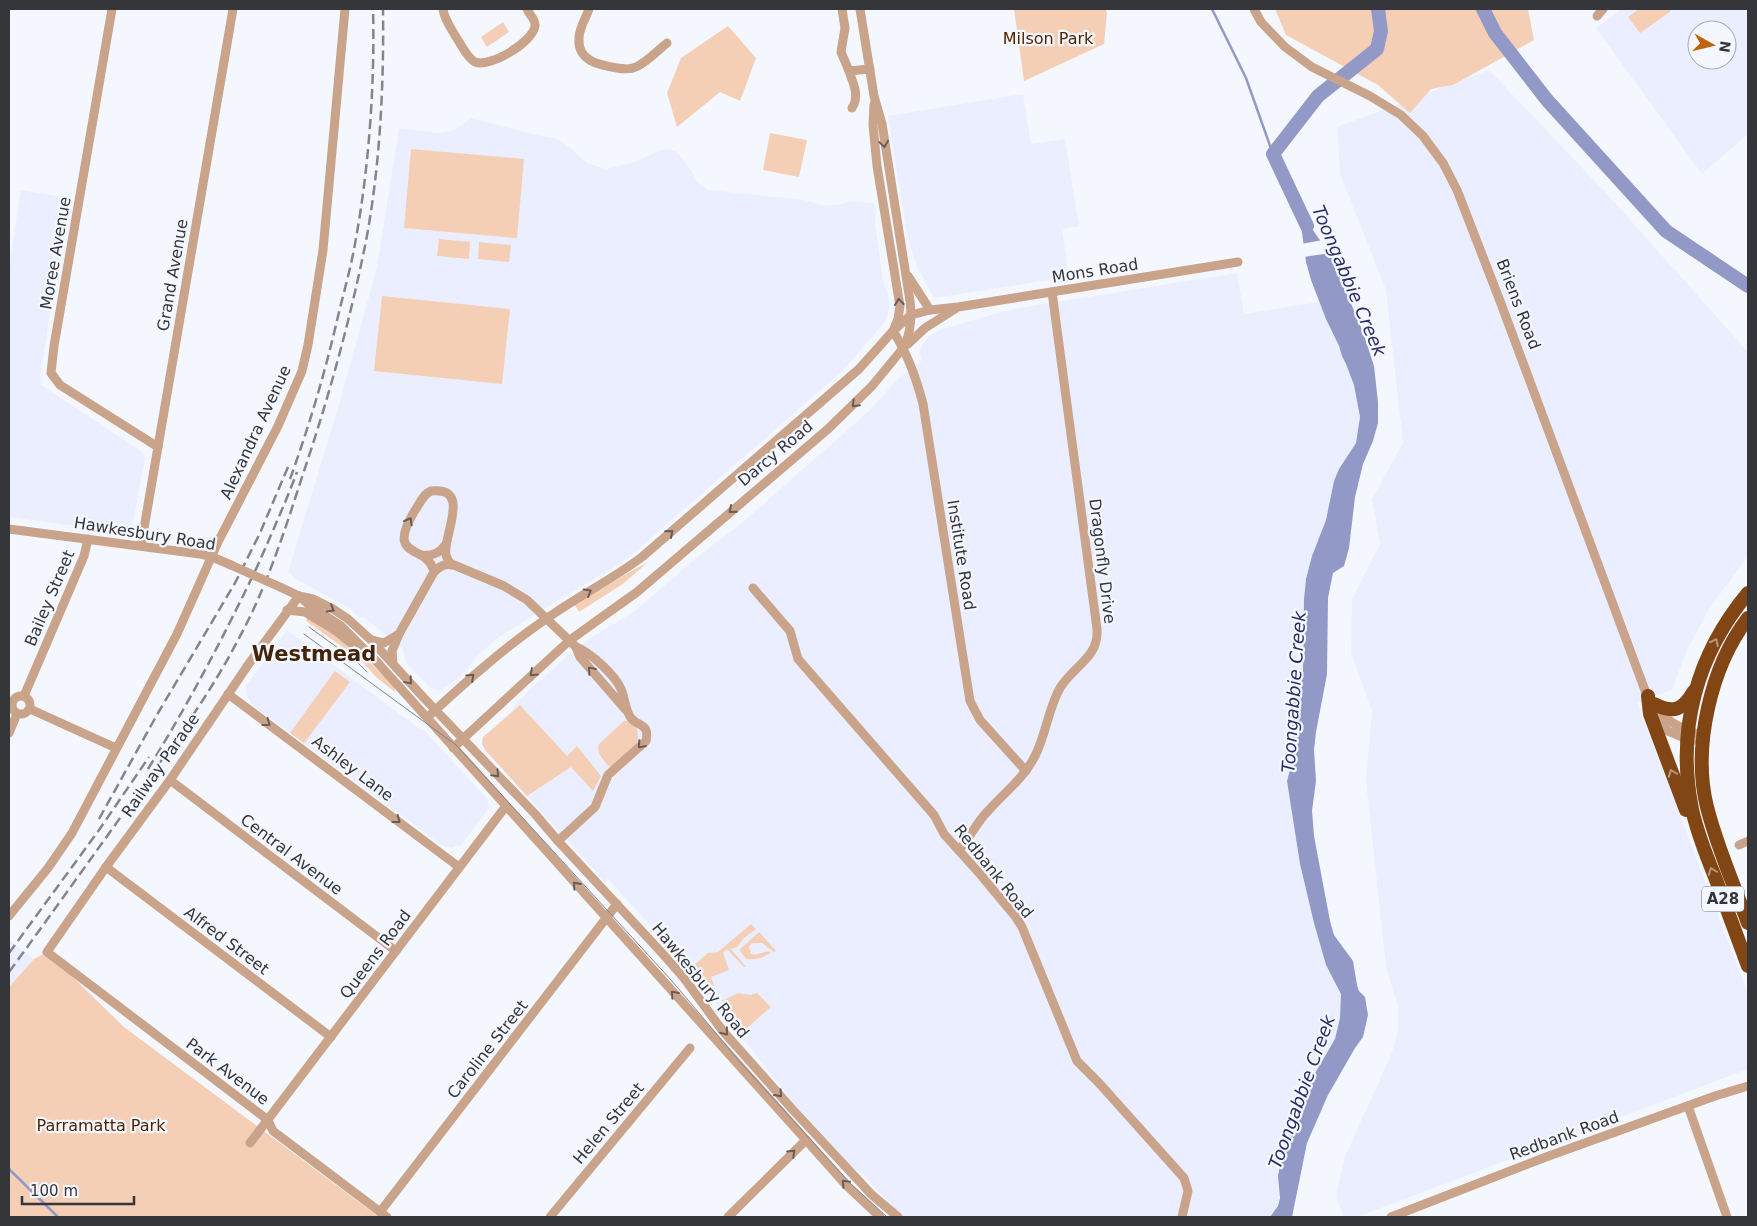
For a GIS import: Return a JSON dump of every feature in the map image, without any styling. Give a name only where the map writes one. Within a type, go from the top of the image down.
[{"type":"highway","name":"A28","points":[[1748,593],[1727,619],[1703,666],[1688,735],[1687,766],[1689,792],[1699,833],[1748,966]]},
{"type":"highway","name":"A28","points":[[1748,618],[1717,676],[1709,705],[1703,740],[1703,780],[1706,806],[1748,923]]},
{"type":"highway","points":[[1650,697],[1665,709],[1676,709],[1686,703],[1697,687]]},
{"type":"highway","points":[[1650,697],[1650,714],[1686,810],[1699,833]]},
{"type":"street","name":"Moree Avenue","points":[[112,9],[54,346],[51,373],[62,386],[158,447]]},
{"type":"street","name":"Grand Avenue","points":[[141,546],[233,9]]},
{"type":"street","name":"Alexandra Avenue","points":[[9,916],[48,868],[72,833],[177,634],[212,557],[278,426],[304,362],[323,250],[345,9]]},
{"type":"street","points":[[443,9],[444,17],[462,47],[471,59],[478,63],[501,58],[520,45],[531,33],[535,24],[527,9]]},
{"type":"street","points":[[590,9],[578,41],[585,57],[593,63],[626,69],[633,68],[667,43]]},
{"type":"street","points":[[842,9],[845,28],[841,52],[856,92],[852,108]]},
{"type":"street","name":"Darcy Road","points":[[463,739],[573,643],[637,592],[828,428],[872,386],[904,347],[910,332],[911,315],[882,124],[874,96],[860,9]]},
{"type":"street","name":"Briens Road","points":[[1254,9],[1261,22],[1285,48],[1312,68],[1370,96],[1401,115],[1423,136],[1443,163],[1457,190],[1650,697],[1666,718],[1688,735],[1703,740]]},
{"type":"street","points":[[849,70],[870,68]]},
{"type":"street","name":"Darcy Road","points":[[428,717],[508,646],[547,618],[622,572],[642,557],[859,369],[893,331],[898,319],[900,306],[872,125],[874,96]]},
{"type":"street","points":[[888,235],[892,223],[892,191]]},
{"type":"street","name":"Mons Road","points":[[893,331],[911,315],[930,310],[1238,262]]},
{"type":"street","points":[[905,271],[930,310]]},
{"type":"street","name":"Dragonfly Drive","points":[[958,850],[966,842],[974,827],[1026,771],[1037,754],[1056,696],[1068,677],[1094,650],[1097,637],[1052,292]]},
{"type":"street","name":"Mons Road","points":[[904,347],[924,328],[958,307]]},
{"type":"street","name":"Institute Road","points":[[893,331],[904,347],[915,375],[923,404],[970,701],[980,720],[1026,771]]},
{"type":"street","points":[[434,572],[431,564],[408,548],[405,543],[404,532],[424,496],[431,491],[445,492],[454,504],[446,544],[446,555],[452,565]]},
{"type":"street","name":"Hawkesbury Road","points":[[9,530],[141,546],[212,557],[298,596],[313,599],[333,609],[354,624],[535,814],[681,974],[722,1030],[750,1063],[872,1195],[898,1217]]},
{"type":"street","name":"Bailey Street","points":[[24,696],[84,556],[88,539]]},
{"type":"street","points":[[419,555],[434,555],[443,549],[446,544]]},
{"type":"street","points":[[393,663],[392,651],[399,634],[434,572],[444,565],[452,565],[528,600],[573,643],[586,651],[617,681],[632,719],[644,727],[646,742],[608,775],[595,807],[558,841]]},
{"type":"street","name":"Redbank Road","points":[[753,588],[790,631],[798,658],[934,815],[944,834],[1015,916],[1022,927],[1077,1061],[1184,1178],[1188,1191],[1182,1217]]},
{"type":"street","name":"Hawkesbury Road","points":[[298,596],[309,606],[340,626],[377,662],[846,1185],[880,1217]]},
{"type":"street","name":"Railway Parade","points":[[48,952],[298,596]]},
{"type":"street","name":"Hawkesbury Road","points":[[287,610],[305,612],[336,631],[377,662]]},
{"type":"street","points":[[371,640],[384,643],[399,634]]},
{"type":"street","name":"Ashley Lane","points":[[228,694],[459,866]]},
{"type":"street","points":[[18,696],[24,696],[30,702],[30,709],[26,713],[17,714],[13,709],[11,701],[18,696]]},
{"type":"street","points":[[30,709],[116,748]]},
{"type":"street","points":[[9,733],[17,714]]},
{"type":"street","points":[[453,748],[463,739]]},
{"type":"street","name":"Central Avenue","points":[[170,780],[396,951]]},
{"type":"street","name":"Queens Road","points":[[250,1143],[506,806]]},
{"type":"street","points":[[1739,844],[1748,841]]},
{"type":"street","name":"Alfred Street","points":[[106,867],[331,1037]]},
{"type":"street","name":"Caroline Street","points":[[383,1215],[617,904]]},
{"type":"street","name":"Park Avenue","points":[[48,952],[268,1120],[273,1131],[383,1215]]},
{"type":"street","name":"Helen Street","points":[[550,1217],[690,1048]]},
{"type":"street","name":"Redbank Road","points":[[1391,1217],[1539,1159],[1748,1086]]},
{"type":"street","points":[[1688,1106],[1726,1217]]},
{"type":"street","points":[[728,1217],[806,1140]]},
{"type":"shaded area","points":[[1622,9],[1748,9],[1748,134],[1702,174],[1596,28]]},
{"type":"shaded area","points":[[1489,70],[1607,194],[1748,352],[1748,556],[1709,609],[1687,650],[1672,690],[1637,703],[1748,994],[1748,1069],[1357,1217],[1344,1217],[1336,1197],[1344,1159],[1391,1055],[1398,1031],[1398,1006],[1386,967],[1366,780],[1372,711],[1351,653],[1352,599],[1380,544],[1372,499],[1403,443],[1386,290],[1340,174],[1337,127]]},
{"type":"shaded area","points":[[1023,94],[1031,144],[1065,139],[1079,226],[1062,229],[1069,277],[934,298],[917,267],[907,235],[888,116]]},
{"type":"shaded area","points":[[471,118],[558,139],[587,163],[606,169],[635,162],[663,149],[669,149],[677,152],[691,170],[697,182],[709,190],[804,200],[822,205],[837,205],[852,201],[874,203],[883,281],[889,298],[889,309],[886,319],[879,329],[843,370],[635,552],[618,565],[496,639],[476,657],[463,674],[439,691],[429,687],[406,662],[403,649],[364,617],[359,617],[349,608],[296,579],[288,572],[341,398],[377,267],[399,128],[439,133],[455,130]]},
{"type":"shaded area","points":[[21,190],[68,198],[40,377],[41,385],[141,451],[145,457],[132,528],[126,533],[9,517],[9,265]]},
{"type":"shaded area","points":[[1237,273],[1244,314],[1319,302],[1354,385],[1360,417],[1356,443],[1339,469],[1334,481],[1326,520],[1312,556],[1306,579],[1303,672],[1292,710],[1292,762],[1287,781],[1300,864],[1314,923],[1326,965],[1341,994],[1340,1018],[1335,1039],[1304,1092],[1288,1138],[1278,1206],[1270,1217],[902,1217],[862,1173],[854,1169],[793,1102],[678,956],[608,879],[605,882],[486,751],[482,744],[483,737],[509,715],[519,700],[567,656],[592,637],[635,611],[701,554],[742,523],[869,411],[897,380],[922,360],[920,351],[929,336],[942,329],[1013,309]]},
{"type":"shaded area","points":[[287,630],[421,730],[422,728],[488,800],[489,808],[461,845],[451,848],[441,845],[251,704],[246,686]]},
{"type":"shaded area","points":[[9,940],[34,959],[9,987]]},
{"type":"green space","name":"Milson Park","points":[[1014,9],[1105,9],[1107,12],[1104,44],[1024,81]]},
{"type":"green space","points":[[1275,9],[1528,9],[1534,40],[1453,85],[1431,89],[1410,113],[1378,85],[1286,35]]},
{"type":"green space","points":[[1639,9],[1670,9],[1671,11],[1640,33],[1628,17]]},
{"type":"green space","points":[[503,22],[509,32],[487,47],[481,37]]},
{"type":"green space","points":[[728,26],[756,58],[740,101],[720,92],[677,127],[667,93],[681,58]]},
{"type":"green space","points":[[770,133],[807,140],[799,177],[763,170]]},
{"type":"green space","points":[[411,149],[524,159],[517,238],[404,228]]},
{"type":"green space","points":[[439,239],[470,242],[469,259],[437,256]]},
{"type":"green space","points":[[479,242],[511,245],[509,262],[478,259]]},
{"type":"green space","points":[[382,296],[510,309],[502,384],[374,371]]},
{"type":"green space","points":[[647,563],[624,583],[579,612],[575,605]]},
{"type":"green space","points":[[309,616],[364,657],[394,685],[395,692],[376,677],[361,660],[306,621]]},
{"type":"green space","points":[[335,671],[350,682],[304,743],[290,733]]},
{"type":"green space","points":[[520,705],[567,756],[577,746],[601,776],[593,791],[571,767],[527,796],[486,751],[482,744],[483,737]]},
{"type":"green space","points":[[624,721],[635,725],[638,732],[637,744],[613,767],[608,766],[599,753],[599,744]]},
{"type":"green space","points":[[751,924],[756,929],[744,938],[737,947],[731,949],[746,967],[727,949],[723,953],[729,970],[711,977],[714,985],[706,985],[700,981],[690,969],[708,953],[718,952]]},
{"type":"green space","points":[[759,932],[776,951],[774,952],[762,943],[752,943],[749,947],[751,954],[771,952],[759,958],[746,959],[740,949]]},
{"type":"green space","name":"Parramatta Park","points":[[47,952],[124,1027],[379,1217],[9,1217],[9,987],[34,959]]},
{"type":"green space","points":[[738,993],[750,995],[757,993],[771,1007],[741,1033],[739,1033],[721,1006],[722,1001]]},
{"type":"water","name":"Toongabbie Creek","points":[[1299,210],[1331,256],[1363,332],[1374,366],[1378,402],[1378,423],[1363,464],[1355,497],[1349,548],[1344,566],[1333,573],[1328,598],[1327,674],[1314,750],[1316,781],[1312,811],[1314,836],[1330,921],[1334,935],[1353,961],[1357,985],[1359,991],[1365,997],[1368,1015],[1363,1037],[1328,1095],[1307,1143],[1292,1217],[1270,1217],[1278,1206],[1280,1198],[1278,1176],[1280,1166],[1297,1111],[1304,1092],[1335,1039],[1340,1018],[1341,994],[1326,965],[1314,923],[1300,864],[1287,781],[1292,762],[1292,710],[1303,672],[1306,579],[1312,556],[1326,520],[1334,481],[1339,469],[1356,443],[1360,417],[1354,385],[1311,280],[1306,262]]},
{"type":"pier","points":[[1323,240],[1331,253],[1303,257],[1301,244]]},
{"type":"waterway","points":[[1212,9],[1246,78],[1273,154]]},
{"type":"waterway","name":"Toongabbie Creek","points":[[1307,226],[1273,154],[1318,96],[1377,49],[1381,31],[1378,9]]},
{"type":"waterway","name":"Toongabbie Creek","points":[[1483,9],[1495,33],[1547,100],[1666,231],[1748,286]]},
{"type":"waterway","points":[[9,1169],[58,1217]]},
{"type":"tram line","points":[[309,627],[356,661],[367,672]]},
{"type":"tram line","points":[[304,634],[456,745],[672,981],[741,1063],[851,1184],[887,1217]]},
{"type":"railway","points":[[290,479],[323,375],[348,275],[361,211],[370,124],[373,9]]},
{"type":"railway","points":[[9,972],[201,703],[248,621],[274,560],[312,448],[329,390],[346,331],[366,241],[378,155],[383,67],[383,9]]},
{"type":"railway","points":[[99,819],[158,713],[235,583],[260,533],[288,467]]},
{"type":"railway","points":[[148,769],[192,694],[232,618],[257,567],[297,472]]},
{"type":"railway","points":[[9,953],[99,830],[149,757]]},
{"type":"district","name":"Westmead","points":[[314,654]]}]
